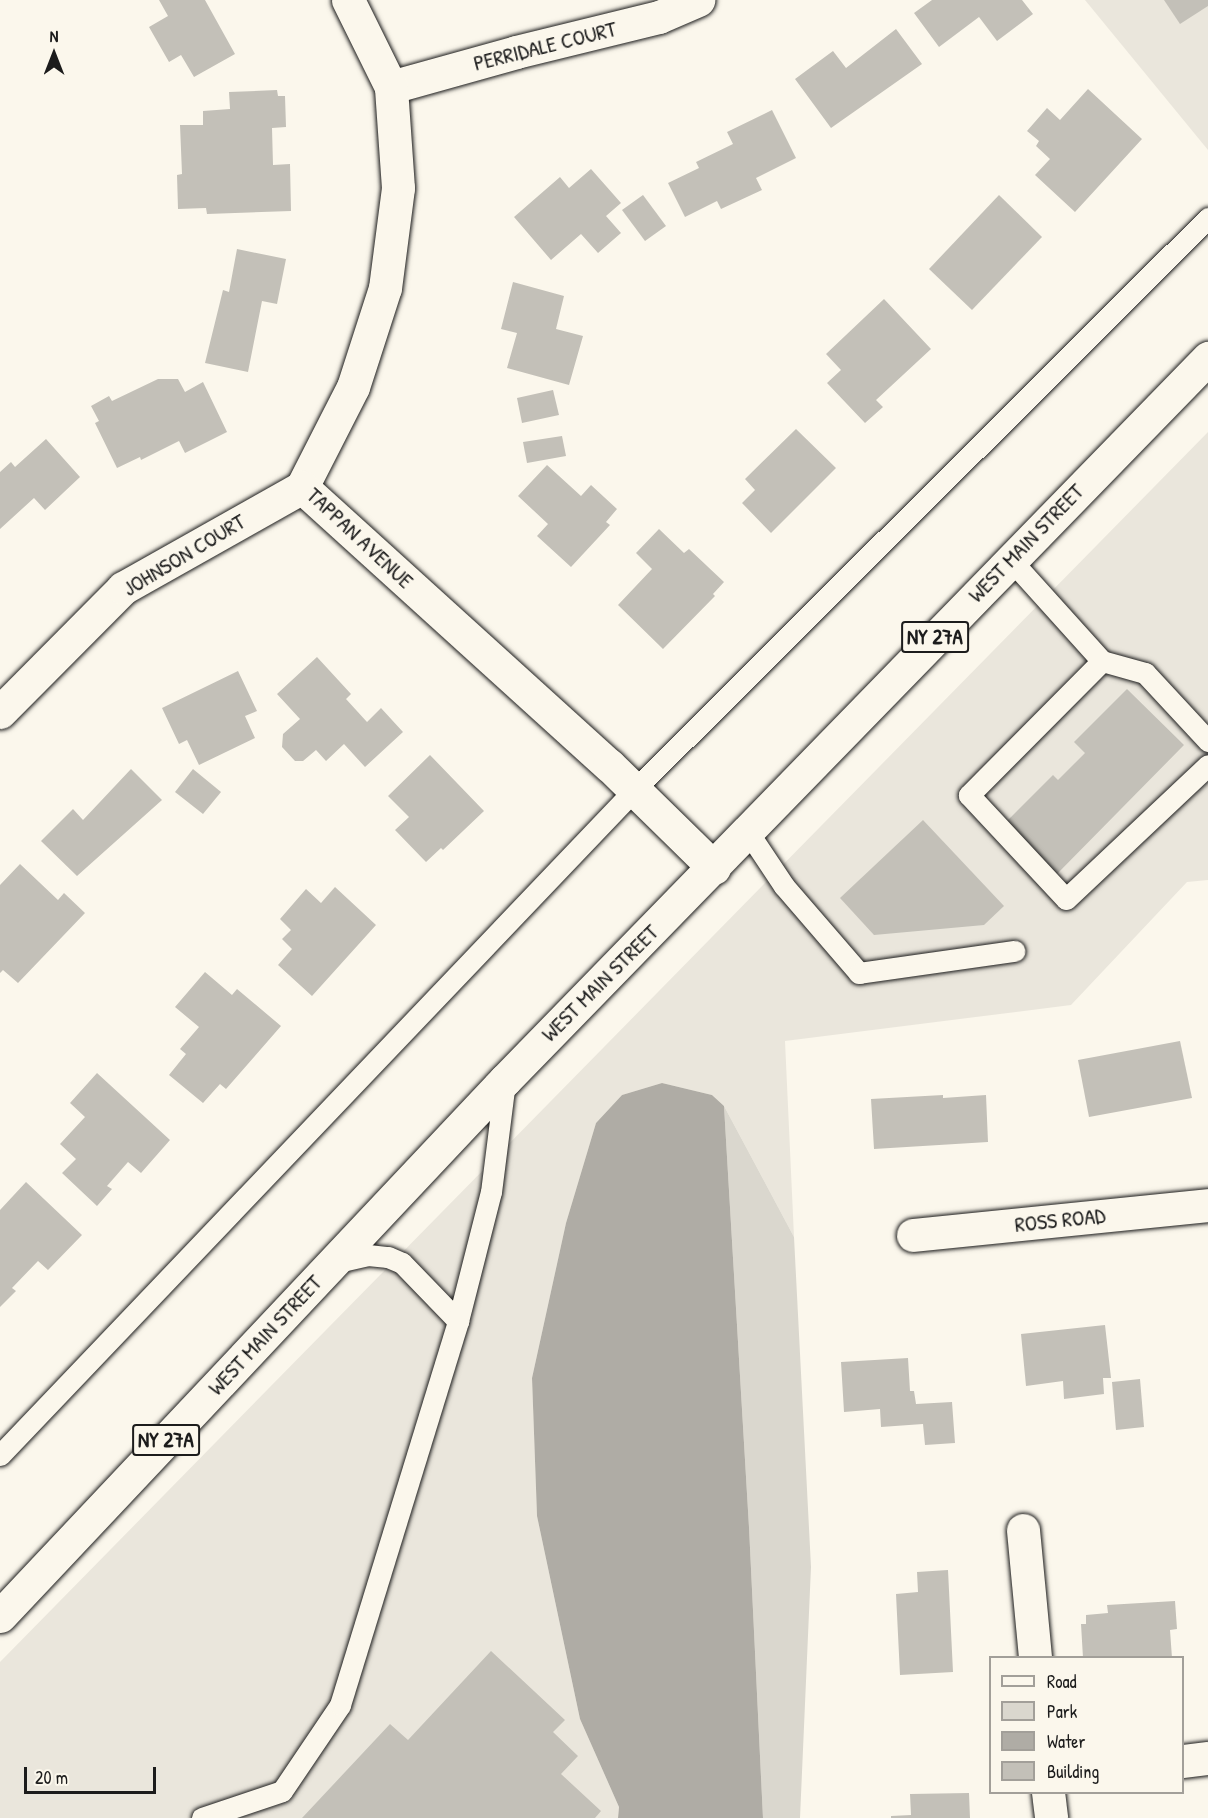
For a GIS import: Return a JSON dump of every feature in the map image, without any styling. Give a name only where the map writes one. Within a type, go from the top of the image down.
[{"type":"street","name":"TAPPAN AVENUE","points":[[348,0],[391,87],[398,188],[384,288],[353,387],[302,487],[635,789],[714,868]]},
{"type":"street","name":"PERRIDALE COURT","points":[[391,87],[516,52],[659,17],[698,0]]},
{"type":"street","name":"WEST MAIN STREET","points":[[0,1616],[505,1080],[714,868],[1010,559],[1208,357]]},
{"type":"street","name":"JOHNSON COURT","points":[[0,712],[123,588],[302,487]]},
{"type":"street","name":"ROSS ROAD","points":[[913,1235],[1208,1205]]},
{"type":"street","points":[[1023,1530],[1035,1656]]},
{"type":"street","points":[[1184,1761],[1208,1758]]},
{"type":"street","points":[[1048,1794],[1051,1818]]},
{"type":"lane","points":[[0,1455],[635,789],[1208,218]]},
{"type":"lane","points":[[1010,559],[1102,661],[1145,673],[1208,741]]},
{"type":"lane","points":[[1102,661],[969,795],[1066,899],[1208,765]]},
{"type":"lane","points":[[748,832],[784,886],[859,973],[1014,951]]},
{"type":"lane","points":[[202,1818],[282,1791],[340,1705],[458,1321],[491,1192],[505,1080]]},
{"type":"lane","points":[[332,1263],[368,1255],[388,1257],[402,1263],[458,1321]]},
{"type":"shaded area","points":[[1085,0],[1208,0],[1208,150]]},
{"type":"shaded area","points":[[1208,432],[1208,880],[1187,882],[1071,1005],[785,1041],[794,1237],[724,1106],[712,1095],[662,1083],[622,1095],[596,1123],[566,1223],[532,1378],[537,1516],[580,1719],[619,1807],[618,1818],[0,1818],[0,1662]]},
{"type":"green space","points":[[724,1106],[794,1237],[811,1567],[800,1818],[763,1818],[749,1527]]},
{"type":"water","points":[[662,1083],[712,1095],[724,1106],[749,1527],[763,1818],[618,1818],[619,1807],[580,1719],[537,1516],[532,1378],[566,1223],[596,1123],[622,1095]]},
{"type":"building","points":[[159,0],[205,0],[235,54],[194,77],[181,55],[169,62],[149,27],[168,16]]},
{"type":"building","points":[[932,0],[1022,0],[1033,14],[997,41],[979,17],[939,47],[914,13]]},
{"type":"building","points":[[1164,0],[1208,0],[1208,6],[1180,24]]},
{"type":"building","points":[[896,29],[922,64],[831,128],[795,79],[833,51],[846,68]]},
{"type":"building","points":[[1088,89],[1142,139],[1075,212],[1035,175],[1050,159],[1036,146],[1039,141],[1027,131],[1047,108],[1060,120]]},
{"type":"building","points":[[277,90],[278,96],[285,96],[286,127],[272,128],[273,165],[290,164],[291,211],[207,214],[206,208],[178,209],[177,175],[182,174],[180,125],[203,125],[203,111],[230,109],[229,92]]},
{"type":"building","points":[[772,110],[796,158],[756,178],[762,190],[721,209],[717,201],[685,217],[668,183],[699,168],[696,162],[733,144],[727,132]]},
{"type":"building","points":[[591,169],[621,203],[606,216],[621,233],[598,253],[581,234],[551,260],[514,217],[560,177],[569,188]]},
{"type":"building","points":[[643,195],[666,226],[645,241],[622,210]]},
{"type":"building","points":[[999,195],[1042,237],[972,310],[929,269]]},
{"type":"building","points":[[237,249],[286,259],[277,304],[262,301],[248,372],[205,363],[223,290],[229,292]]},
{"type":"building","points":[[513,282],[564,296],[556,329],[583,336],[569,385],[507,368],[517,333],[501,329]]},
{"type":"building","points":[[884,299],[931,349],[876,400],[883,407],[865,423],[827,383],[841,370],[826,354]]},
{"type":"building","points":[[158,379],[178,379],[185,392],[203,382],[227,432],[185,453],[179,441],[141,460],[140,457],[117,468],[95,423],[99,421],[91,406],[109,396],[112,401]]},
{"type":"building","points":[[553,390],[559,415],[522,423],[517,398]]},
{"type":"building","points":[[796,429],[836,468],[771,533],[742,503],[755,490],[745,479]]},
{"type":"building","points":[[562,436],[566,456],[527,463],[523,442]]},
{"type":"building","points":[[46,439],[80,477],[45,510],[34,498],[0,529],[0,472],[11,462],[15,467]]},
{"type":"building","points":[[547,465],[581,496],[591,485],[617,509],[606,522],[610,525],[571,567],[537,536],[548,524],[518,496]]},
{"type":"building","points":[[659,529],[684,553],[689,549],[724,582],[713,594],[715,596],[663,649],[618,605],[652,569],[636,553]]},
{"type":"building","points":[[317,657],[351,694],[346,699],[367,722],[381,708],[403,732],[365,767],[344,744],[326,761],[316,750],[303,761],[295,761],[282,747],[283,734],[300,719],[277,694]]},
{"type":"building","points":[[238,671],[257,711],[245,716],[255,738],[199,765],[187,740],[179,744],[162,708]]},
{"type":"building","points":[[1127,689],[1184,745],[1056,875],[1004,824],[1053,775],[1058,780],[1085,753],[1074,742]]},
{"type":"building","points":[[430,755],[484,811],[443,850],[441,848],[426,862],[395,830],[409,817],[388,796]]},
{"type":"building","points":[[131,769],[162,800],[77,876],[41,841],[73,809],[83,820]]},
{"type":"building","points":[[193,769],[221,792],[203,814],[175,792]]},
{"type":"building","points":[[923,820],[1004,906],[984,925],[874,935],[840,898]]},
{"type":"building","points":[[20,864],[58,900],[64,893],[85,913],[18,983],[3,970],[0,973],[0,885]]},
{"type":"building","points":[[335,887],[376,925],[312,996],[278,965],[292,949],[282,939],[291,930],[280,919],[306,889],[321,903]]},
{"type":"building","points":[[205,972],[232,995],[237,989],[281,1026],[226,1089],[220,1084],[203,1103],[169,1075],[186,1054],[180,1049],[199,1027],[175,1007]]},
{"type":"building","points":[[1180,1041],[1192,1098],[1089,1117],[1078,1060]]},
{"type":"building","points":[[97,1073],[170,1140],[141,1173],[128,1162],[107,1186],[112,1189],[97,1206],[62,1173],[76,1159],[60,1144],[85,1117],[70,1103]]},
{"type":"building","points":[[943,1095],[943,1098],[986,1095],[988,1142],[874,1149],[871,1099]]},
{"type":"building","points":[[26,1182],[82,1235],[48,1270],[38,1261],[12,1288],[16,1291],[0,1307],[0,1210]]},
{"type":"building","points":[[1105,1325],[1111,1378],[1103,1378],[1104,1394],[1064,1399],[1063,1381],[1026,1386],[1021,1334]]},
{"type":"building","points":[[908,1358],[910,1391],[914,1391],[916,1404],[952,1402],[955,1443],[925,1445],[923,1424],[881,1427],[880,1409],[844,1412],[841,1362]]},
{"type":"building","points":[[1140,1379],[1144,1427],[1116,1430],[1112,1382]]},
{"type":"building","points":[[948,1570],[953,1672],[900,1675],[896,1594],[918,1592],[917,1572]]},
{"type":"building","points":[[1175,1601],[1177,1629],[1170,1630],[1172,1656],[1083,1656],[1081,1624],[1086,1624],[1086,1615],[1108,1613],[1107,1605]]},
{"type":"building","points":[[491,1651],[565,1720],[553,1732],[578,1756],[561,1774],[601,1811],[595,1818],[302,1818],[390,1724],[408,1740]]},
{"type":"building","points":[[969,1793],[970,1818],[891,1818],[891,1816],[911,1815],[910,1794]]}]
